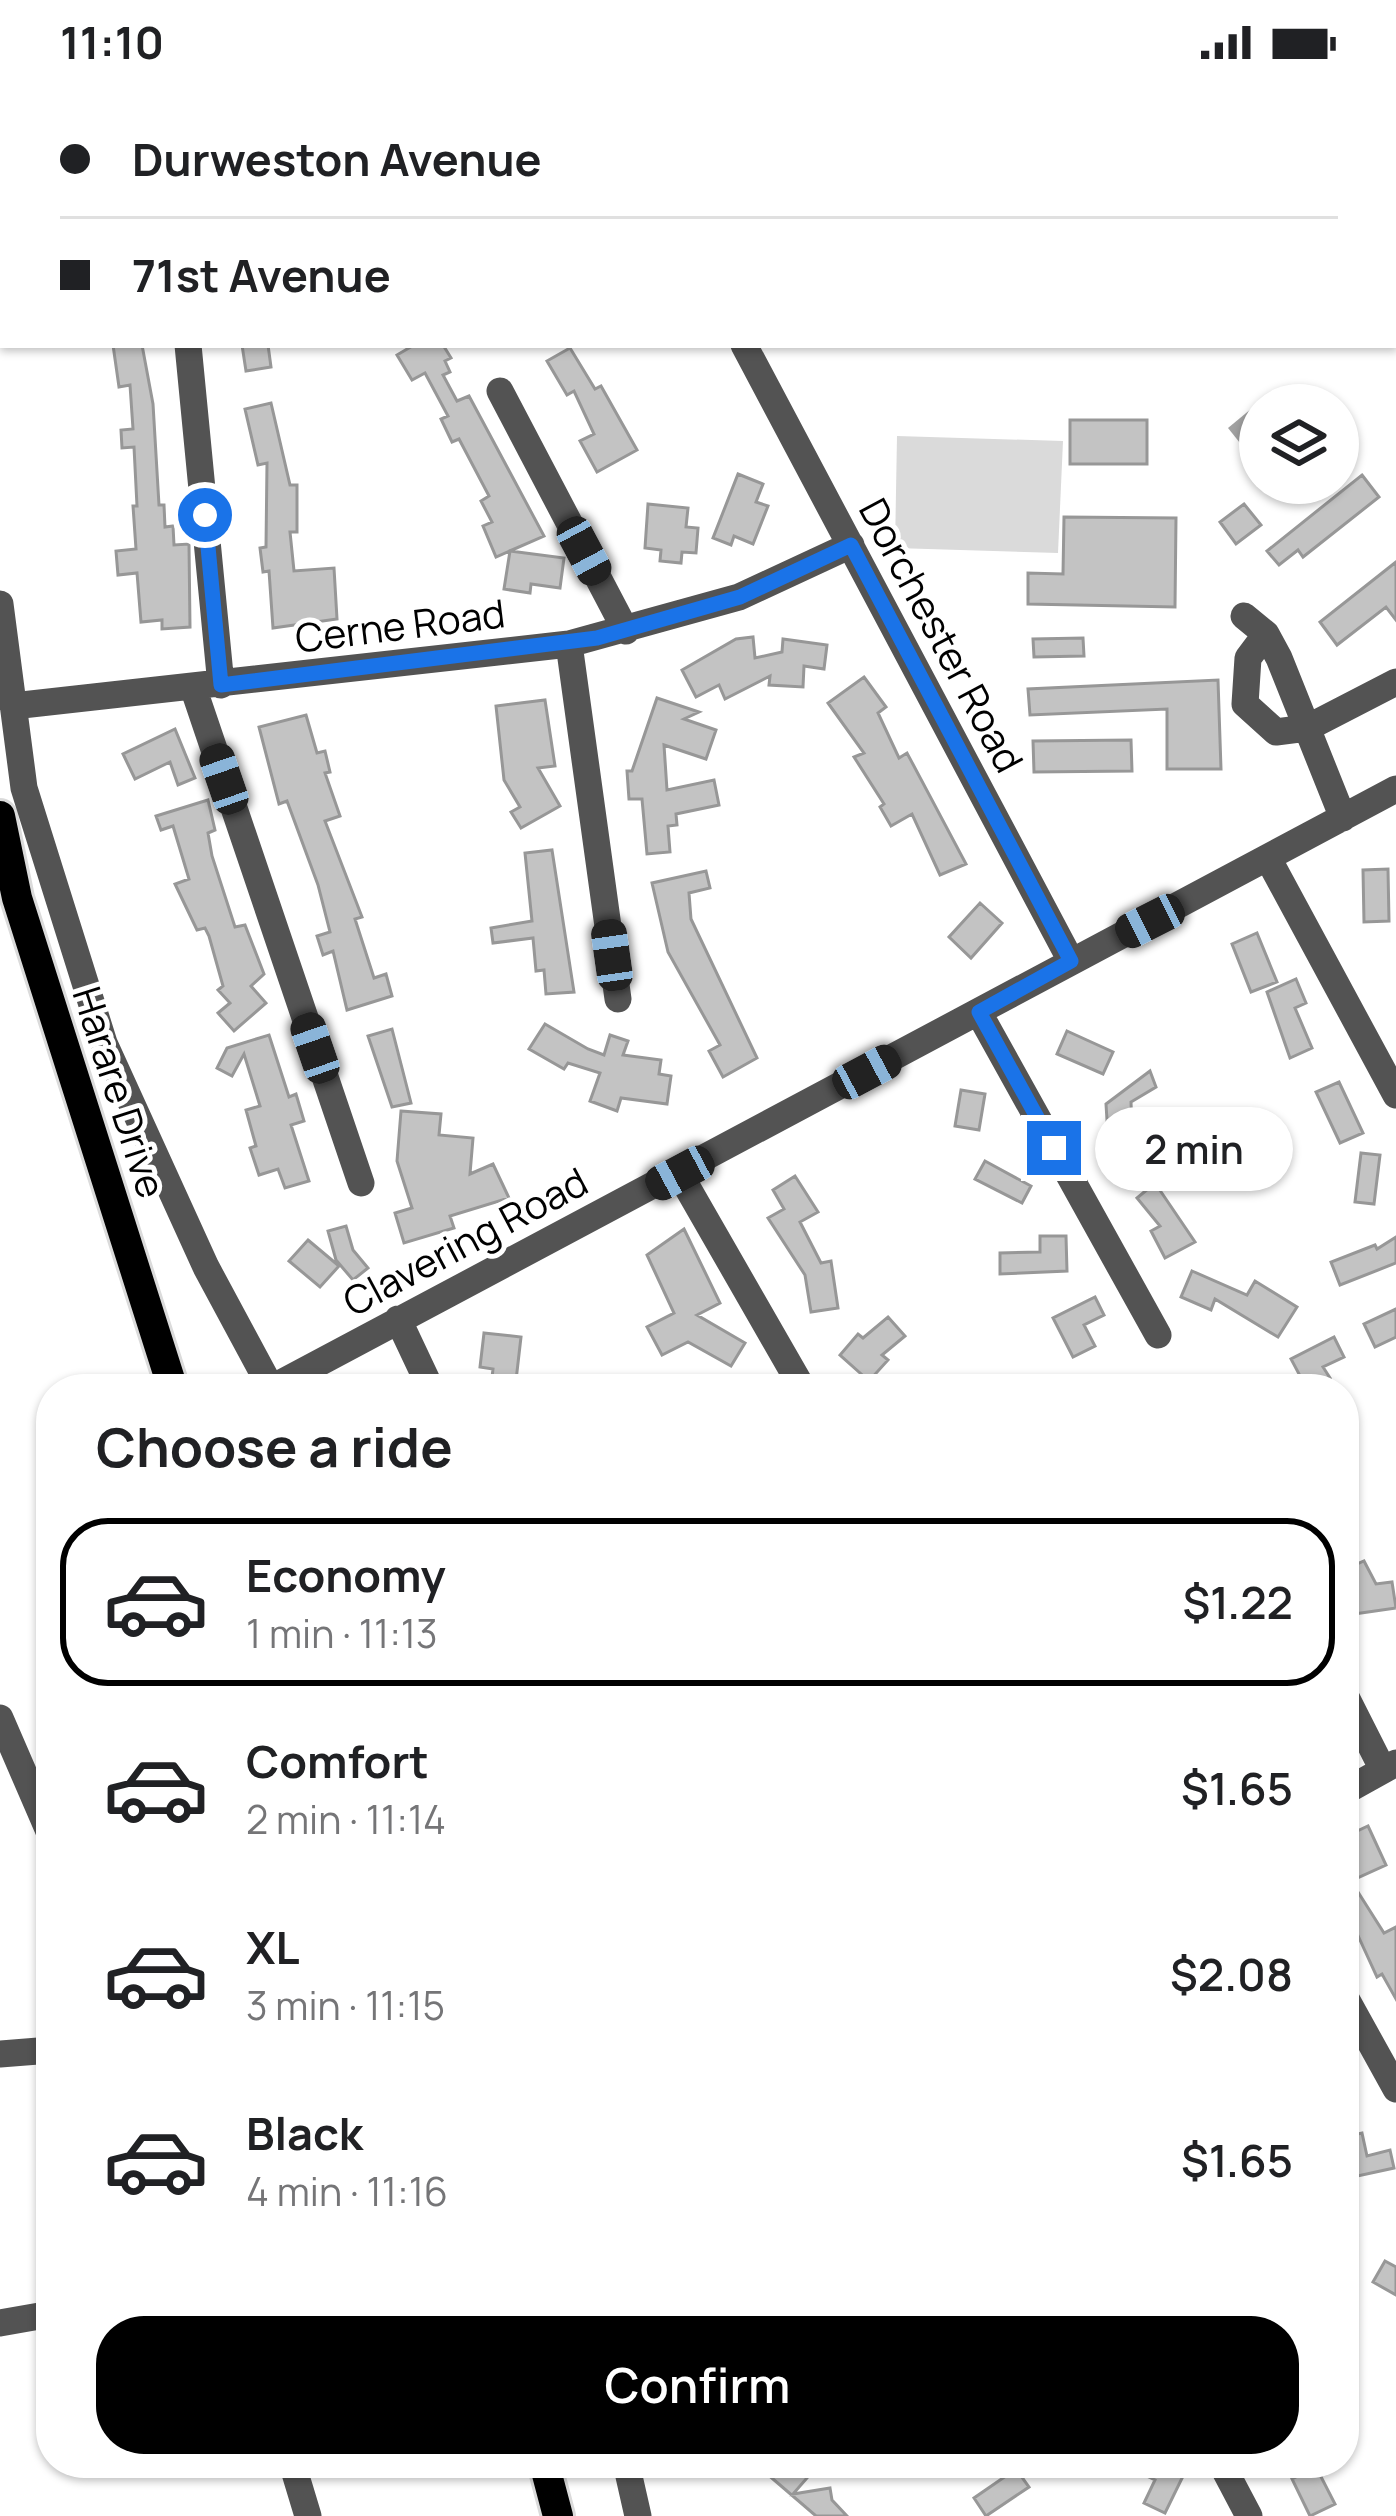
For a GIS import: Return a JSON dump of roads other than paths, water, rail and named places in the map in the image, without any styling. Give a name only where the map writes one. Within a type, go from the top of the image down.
[{"type":"main road","name":"Harare Drive","points":[[0,816],[9,899],[168,1374]]},
{"type":"main road","points":[[548,2478],[558,2516]]},
{"type":"street","points":[[188,348],[207,687],[361,1183]]},
{"type":"street","name":"Dorchester Road","points":[[746,348],[1071,961]]},
{"type":"street","points":[[500,391],[626,631]]},
{"type":"street","name":"Cerne Road","points":[[13,706],[569,644],[740,597],[851,545]]},
{"type":"street","points":[[0,604],[32,823],[104,1043],[196,1247],[263,1374]]},
{"type":"street","points":[[1343,818],[1307,728],[1255,625],[1245,704],[1276,732],[1307,728],[1396,682]]},
{"type":"street","points":[[569,644],[618,999]]},
{"type":"street","name":"Clavering Road","points":[[298,1374],[1396,789]]},
{"type":"street","points":[[1269,860],[1396,1095]]},
{"type":"street","points":[[979,1012],[1158,1335]]},
{"type":"street","points":[[680,1173],[794,1374]]},
{"type":"street","points":[[398,1319],[423,1374]]},
{"type":"street","points":[[1359,1717],[1390,1767],[1359,1784]]},
{"type":"street","points":[[1,1723],[36,1802]]},
{"type":"street","points":[[1359,2022],[1396,2089]]},
{"type":"street","points":[[0,2054],[36,2051]]},
{"type":"street","points":[[0,2323],[36,2317]]},
{"type":"street","points":[[297,2478],[308,2516]]},
{"type":"street","points":[[629,2478],[638,2516]]},
{"type":"street","points":[[1230,2478],[1249,2516]]}]
